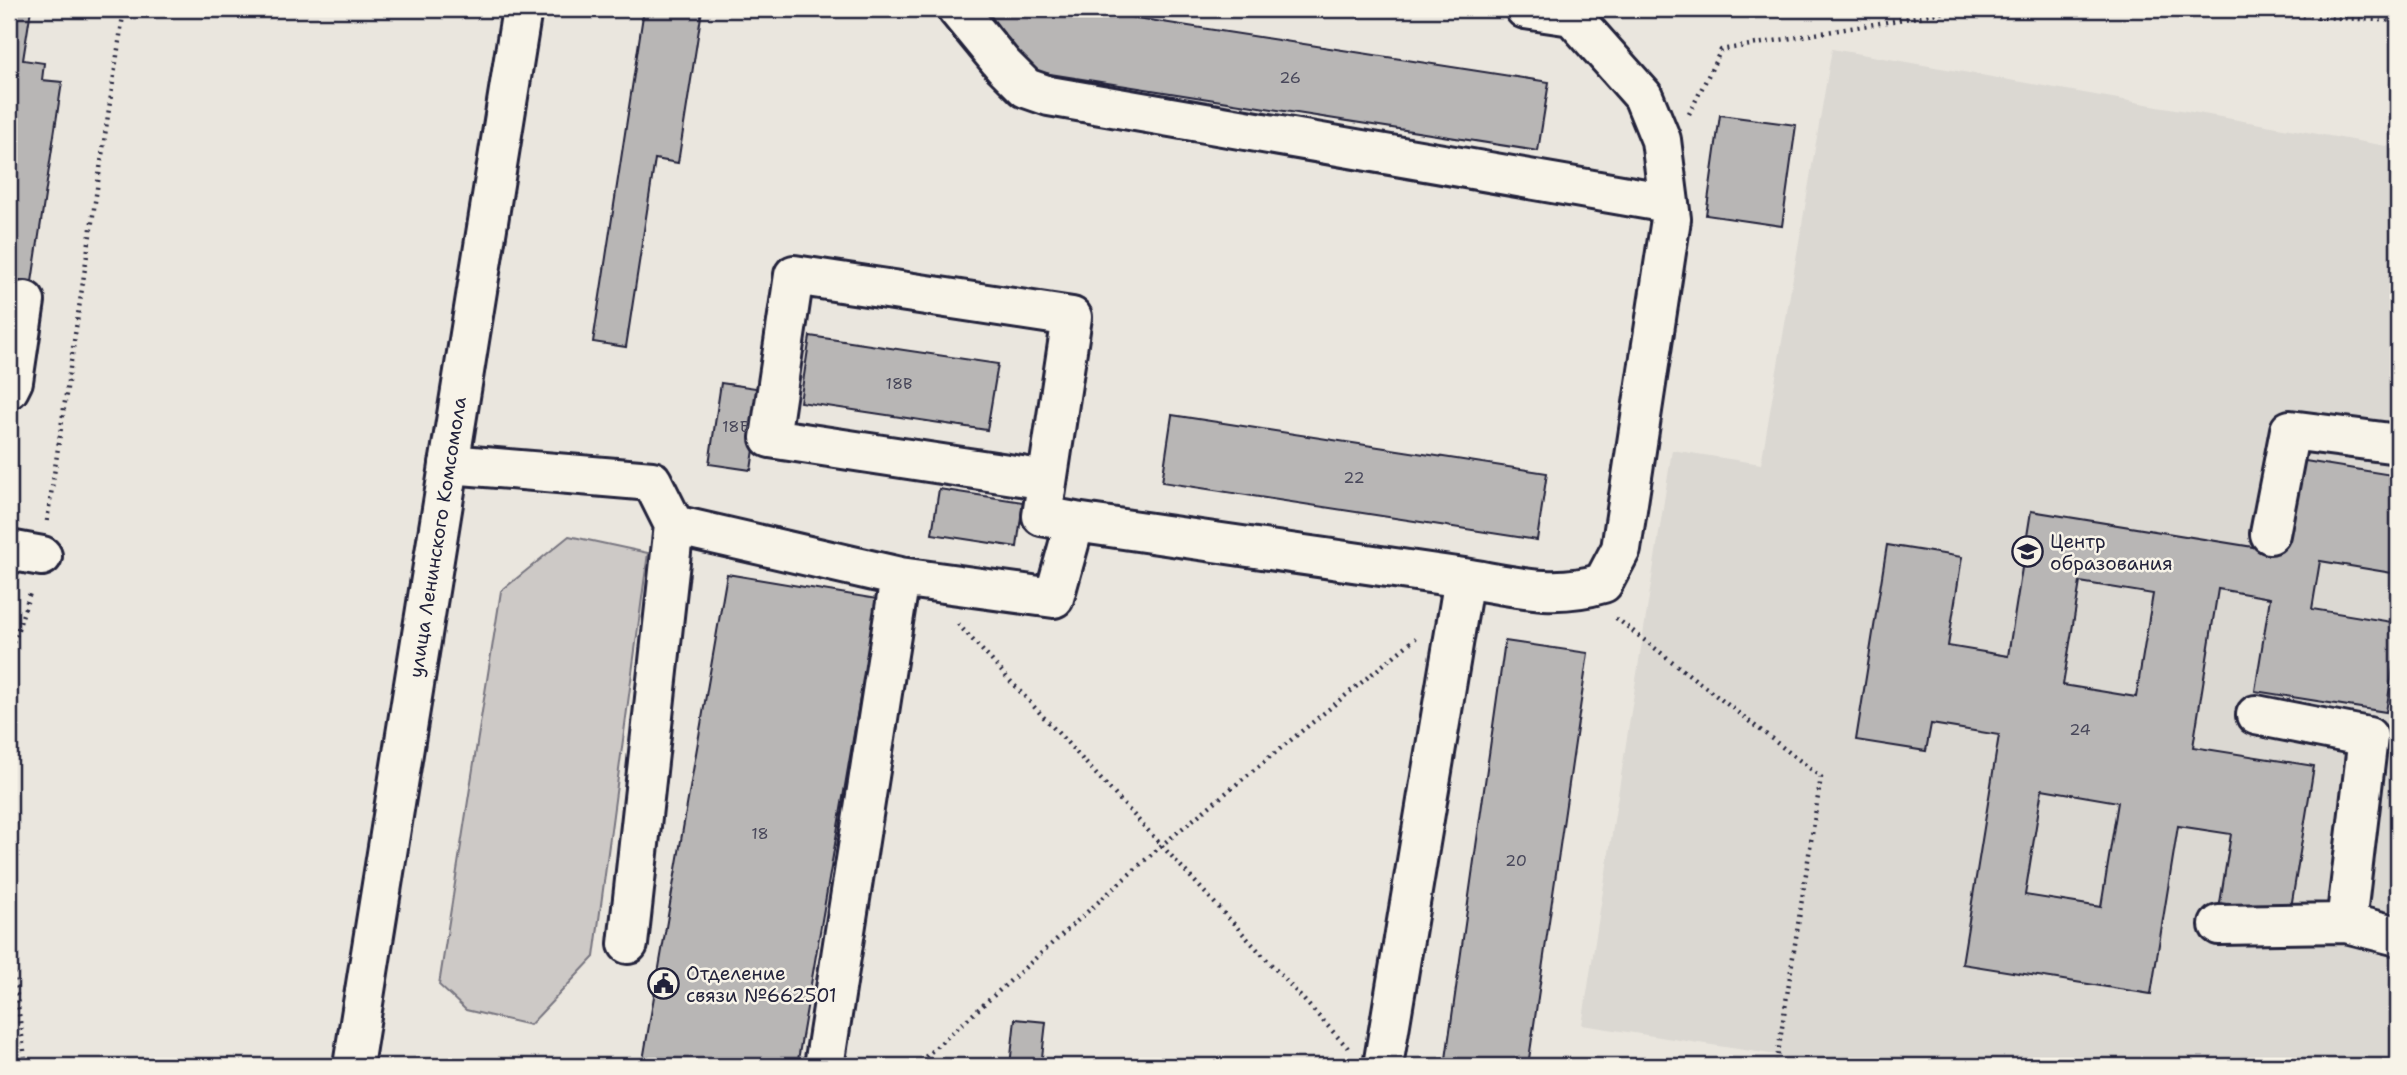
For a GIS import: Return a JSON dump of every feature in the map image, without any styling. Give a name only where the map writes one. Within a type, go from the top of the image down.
[{"type":"main road","name":"улица Ленинского Комсомола","points":[[353,1066],[522,9]]},
{"type":"main road","points":[[957,9],[1003,65],[1026,88],[1049,96],[1668,203]]},
{"type":"main road","points":[[1047,480],[770,439],[794,275],[1072,317],[1042,516],[1462,590],[1549,592],[1583,589],[1602,583],[1621,549],[1671,219],[1661,140],[1643,96],[1573,12],[1525,9]]},
{"type":"main road","points":[[9,389],[13,381],[25,301]]},
{"type":"main road","points":[[2270,534],[2290,430],[2398,444]]},
{"type":"main road","points":[[449,464],[652,481],[674,524],[628,944]]},
{"type":"main road","points":[[674,524],[900,576],[1054,598],[1075,522]]},
{"type":"main road","points":[[824,1066],[900,576]]},
{"type":"main road","points":[[1369,1061],[1462,590]]},
{"type":"main road","points":[[2256,715],[2368,737],[2346,923]]},
{"type":"main road","points":[[2219,925],[2346,923],[2398,936]]},
{"type":"path","points":[[9,656],[124,9]]},
{"type":"path","points":[[1664,164],[1721,50],[1963,9]]},
{"type":"path","points":[[2170,9],[2398,21]]},
{"type":"path","points":[[1602,583],[1608,613],[1821,776],[1776,1066]]},
{"type":"path","points":[[915,1066],[1162,845],[1462,590]]},
{"type":"path","points":[[955,620],[1162,845],[1369,1061]]},
{"type":"path","points":[[9,938],[26,1066]]},
{"type":"path","points":[[9,1055],[18,1066]]},
{"type":"shaded area","name":"Центр образования","points":[[1832,49],[2398,148],[2398,1066],[1847,1066],[1582,1025],[1672,450],[1761,464]]},
{"type":"shaded area","points":[[569,536],[648,553],[594,957],[530,1025],[466,1010],[439,985],[501,591]]},
{"type":"building","points":[[9,9],[31,9],[23,60],[44,63],[42,80],[62,82],[32,282],[11,279],[9,294]]},
{"type":"building","points":[[644,9],[702,10],[678,163],[655,159],[626,347],[593,342]]},
{"type":"building","points":[[986,9],[1079,9],[1549,82],[1538,151],[1031,71]]},
{"type":"building","points":[[1720,115],[1796,125],[1782,226],[1706,215]]},
{"type":"building","points":[[810,336],[998,364],[987,430],[800,402]]},
{"type":"building","points":[[721,383],[763,389],[751,470],[709,464]]},
{"type":"building","points":[[1172,415],[1547,473],[1537,540],[1162,482]]},
{"type":"building","points":[[2293,459],[2398,476],[2398,574],[2320,561],[2312,609],[2398,623],[2386,712],[2255,691],[2270,598],[2218,589],[2193,747],[2314,766],[2290,914],[2220,903],[2231,834],[2178,826],[2151,994],[1962,964],[1999,735],[1931,724],[1926,751],[1856,740],[1887,545],[1962,557],[1948,646],[2008,656],[2031,511],[2278,551]],"holes":[[[2080,582],[2153,594],[2136,697],[2063,685]],[[2042,789],[2118,802],[2101,907],[2025,895]]]},
{"type":"building","points":[[939,489],[1023,502],[1017,547],[932,534]]},
{"type":"building","points":[[727,574],[877,599],[797,1066],[642,1066]]},
{"type":"building","points":[[1505,641],[1588,653],[1528,1066],[1445,1066]]},
{"type":"building","points":[[1015,1019],[1046,1022],[1041,1066],[1010,1066]]},
{"type":"place","name":"Центр образования","points":[[2027,552]]},
{"type":"place","name":"Отделение связи №662501","points":[[663,984]]}]
